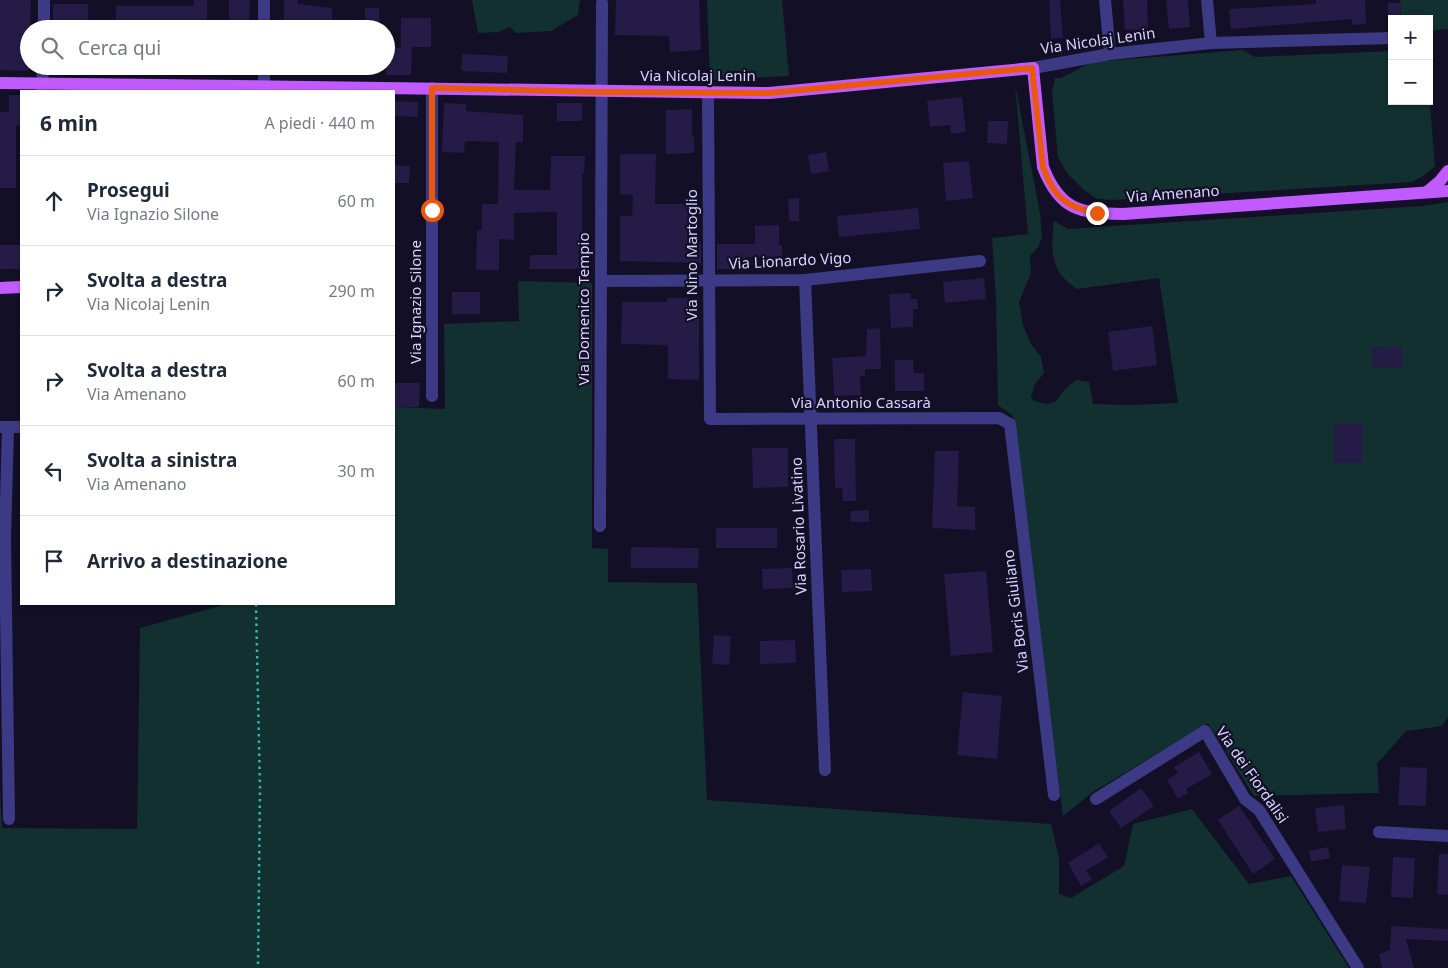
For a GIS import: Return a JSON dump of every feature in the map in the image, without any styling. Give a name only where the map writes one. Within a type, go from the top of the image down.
[{"type":"main road","name":"Via Nicolaj Lenin","points":[[0,83],[43,88],[432,88],[769,93],[1032,68]]},
{"type":"main road","name":"Via Amenano","points":[[1032,68],[1043,167],[1049,182],[1058,196],[1069,205],[1082,210],[1097,213],[1123,214],[1448,191]]},
{"type":"main road","points":[[1428,191],[1448,171]]},
{"type":"main road","points":[[0,288],[20,288]]},
{"type":"street","points":[[44,0],[44,20]]},
{"type":"street","points":[[264,0],[264,20]]},
{"type":"street","points":[[1105,0],[1110,54]]},
{"type":"street","points":[[1207,0],[1212,43]]},
{"type":"street","name":"Via Domenico Tempio","points":[[600,526],[602,3]]},
{"type":"street","name":"Via Nicolaj Lenin","points":[[1032,68],[1110,54],[1212,43],[1388,38]]},
{"type":"street","points":[[43,75],[43,88]]},
{"type":"street","points":[[264,75],[264,88]]},
{"type":"street","name":"Via Ignazio Silone","points":[[432,88],[432,396]]},
{"type":"street","name":"Via Nino Martoglio","points":[[708,92],[710,418]]},
{"type":"street","name":"Via Lionardo Vigo","points":[[601,281],[805,280],[980,261]]},
{"type":"street","name":"Via Rosario Livatino","points":[[805,280],[825,770]]},
{"type":"street","name":"Via Antonio Cassarà","points":[[710,418],[811,420],[999,418],[1010,424]]},
{"type":"street","name":"Via Boris Giuliano","points":[[1010,424],[1054,795]]},
{"type":"street","points":[[8,819],[4,427],[20,427]]},
{"type":"street","name":"Via dei Fiordalisi","points":[[1096,799],[1205,732],[1245,799],[1259,810],[1358,968]]},
{"type":"street","points":[[1379,832],[1448,836]]},
{"type":"path","points":[[256,605],[260,789],[258,968]]},
{"type":"green space","points":[[472,0],[580,0],[578,15],[551,31],[516,33],[510,27],[499,32],[478,33]]},
{"type":"green space","points":[[707,0],[782,0],[789,76],[710,80]]},
{"type":"green space","points":[[1400,0],[1448,0],[1448,29],[1433,31],[1433,15],[1401,15]]},
{"type":"green space","points":[[1242,50],[1255,57],[1388,51],[1388,105],[1430,105],[1435,166],[1425,175],[1412,182],[1112,200],[1097,199],[1084,190],[1067,173],[1058,157],[1052,92],[1055,78],[1061,78],[1092,62]]},
{"type":"green space","points":[[1015,84],[1040,213],[1042,237],[1038,247],[1030,256],[1031,273],[1019,302],[1023,325],[1031,344],[1041,357],[1044,373],[1035,384],[1031,396],[1034,401],[1047,404],[1055,402],[1066,388],[1076,380],[1089,382],[1093,404],[1178,403],[1159,278],[1076,289],[1062,276],[1054,260],[1052,247],[1054,221],[1068,229],[1422,206],[1448,202],[1448,717],[1442,726],[1406,731],[1377,764],[1379,793],[1254,796],[1208,723],[1093,792],[1063,816],[1013,416],[998,405],[996,300],[992,238],[1028,234]]},
{"type":"green space","points":[[518,281],[592,283],[592,548],[608,549],[608,582],[697,583],[707,800],[1051,824],[1059,858],[1059,894],[1071,898],[1124,866],[1133,824],[1192,809],[1249,884],[1291,876],[1349,968],[0,968],[0,790],[2,828],[137,829],[140,628],[223,605],[395,605],[395,407],[445,409],[444,324],[519,321]]},
{"type":"building","points":[[0,0],[31,0],[30,20],[20,20],[20,71],[0,70]]},
{"type":"building","points":[[194,0],[207,0],[207,20],[116,20],[116,6],[194,6]]},
{"type":"building","points":[[229,0],[250,0],[249,20],[229,20]]},
{"type":"building","points":[[284,0],[298,0],[298,4],[332,8],[332,20],[284,20]]},
{"type":"building","points":[[616,0],[699,0],[701,50],[670,52],[669,36],[615,35]]},
{"type":"building","points":[[1049,0],[1060,0],[1063,38],[1051,39]]},
{"type":"building","points":[[1123,0],[1147,0],[1148,29],[1125,30]]},
{"type":"building","points":[[1166,0],[1188,0],[1190,27],[1169,29]]},
{"type":"building","points":[[1316,0],[1365,0],[1366,24],[1352,25],[1352,19],[1231,29],[1229,9],[1316,4]]},
{"type":"building","points":[[1388,3],[1400,3],[1401,15],[1388,15]]},
{"type":"building","points":[[53,4],[88,4],[88,20],[53,20]]},
{"type":"building","points":[[365,8],[379,8],[379,20],[365,20]]},
{"type":"building","points":[[401,18],[431,18],[431,47],[412,47],[411,75],[395,75],[395,48],[401,48]]},
{"type":"building","points":[[462,54],[508,56],[507,73],[461,71]]},
{"type":"building","points":[[9,95],[20,95],[20,125],[16,125],[16,188],[0,188],[0,112],[9,112]]},
{"type":"building","points":[[962,97],[966,132],[951,134],[950,125],[930,127],[927,101]]},
{"type":"building","points":[[395,101],[418,102],[418,117],[395,116]]},
{"type":"building","points":[[444,103],[466,104],[466,111],[523,115],[523,142],[516,142],[514,190],[550,190],[551,156],[585,156],[584,173],[582,173],[582,269],[529,269],[530,255],[557,255],[557,212],[514,213],[514,240],[499,239],[499,270],[476,270],[477,230],[482,230],[482,204],[498,204],[499,142],[465,141],[464,153],[442,152]]},
{"type":"building","points":[[557,103],[582,103],[582,121],[557,121]]},
{"type":"building","points":[[692,109],[694,153],[666,154],[666,110]]},
{"type":"building","points":[[988,121],[1008,121],[1007,144],[987,143]]},
{"type":"building","points":[[826,152],[829,171],[811,174],[808,155]]},
{"type":"building","points":[[620,154],[656,154],[655,204],[694,204],[694,243],[701,244],[701,263],[620,261],[620,216],[632,216],[633,195],[620,194]]},
{"type":"building","points":[[969,161],[973,198],[946,201],[943,163]]},
{"type":"building","points":[[395,165],[410,166],[409,183],[395,183]]},
{"type":"building","points":[[799,198],[799,221],[789,221],[788,199]]},
{"type":"building","points":[[918,208],[920,229],[839,237],[837,216]]},
{"type":"building","points":[[779,225],[779,245],[782,245],[782,257],[745,257],[745,265],[739,266],[739,269],[717,269],[717,244],[755,244],[755,226]]},
{"type":"building","points":[[0,245],[20,245],[20,269],[0,269]]},
{"type":"building","points":[[984,278],[986,299],[945,303],[943,282]]},
{"type":"building","points":[[452,292],[480,292],[480,314],[452,314]]},
{"type":"building","points":[[911,293],[911,299],[917,299],[918,309],[913,309],[913,327],[891,328],[889,294]]},
{"type":"building","points":[[667,298],[699,298],[699,380],[668,379],[667,345],[621,344],[622,302],[667,302]]},
{"type":"building","points":[[1152,326],[1157,365],[1113,371],[1108,332]]},
{"type":"building","points":[[880,328],[881,369],[865,369],[865,376],[860,376],[861,395],[834,396],[832,358],[866,356],[867,329]]},
{"type":"building","points":[[1402,347],[1403,367],[1373,368],[1372,348]]},
{"type":"building","points":[[895,360],[913,360],[914,373],[924,373],[924,391],[895,391]]},
{"type":"building","points":[[395,383],[420,383],[419,407],[395,407]]},
{"type":"building","points":[[1363,423],[1363,463],[1334,463],[1334,424]]},
{"type":"building","points":[[834,439],[855,439],[856,501],[843,501],[842,488],[835,488]]},
{"type":"building","points":[[752,448],[788,448],[788,487],[753,488]]},
{"type":"building","points":[[935,451],[959,451],[957,506],[975,507],[975,530],[932,528]]},
{"type":"building","points":[[869,510],[869,522],[851,522],[850,511]]},
{"type":"building","points":[[716,528],[777,528],[777,548],[716,548]]},
{"type":"building","points":[[631,547],[699,548],[698,568],[631,568]]},
{"type":"building","points":[[792,568],[793,588],[763,589],[762,569]]},
{"type":"building","points":[[871,569],[872,591],[842,592],[841,570]]},
{"type":"building","points":[[986,571],[993,652],[951,656],[944,574]]},
{"type":"building","points":[[714,635],[731,636],[729,665],[712,664]]},
{"type":"building","points":[[795,640],[796,663],[760,664],[760,641]]},
{"type":"building","points":[[963,692],[1002,696],[997,759],[957,755]]},
{"type":"building","points":[[1199,752],[1212,774],[1186,789],[1188,793],[1178,799],[1167,780],[1178,773],[1174,767]]},
{"type":"building","points":[[1400,767],[1427,768],[1426,806],[1398,805]]},
{"type":"building","points":[[1141,788],[1154,806],[1121,828],[1109,811]]},
{"type":"building","points":[[1344,805],[1346,829],[1318,832],[1315,808]]},
{"type":"building","points":[[1239,806],[1275,859],[1253,874],[1218,820]]},
{"type":"building","points":[[1099,843],[1108,857],[1086,871],[1092,879],[1081,886],[1068,863]]},
{"type":"building","points":[[1328,847],[1330,858],[1311,862],[1309,851]]},
{"type":"building","points":[[1439,854],[1448,854],[1448,895],[1437,894]]},
{"type":"building","points":[[1393,857],[1415,858],[1413,898],[1391,897]]},
{"type":"building","points":[[1342,865],[1370,867],[1366,903],[1339,901]]},
{"type":"building","points":[[1391,926],[1448,929],[1448,941],[1406,939],[1414,968],[1382,968],[1379,954],[1390,950]]},
{"type":"route","points":[[432,210],[432,88],[769,93],[1032,68],[1043,167],[1049,182],[1058,196],[1069,205],[1097,213]]}]
